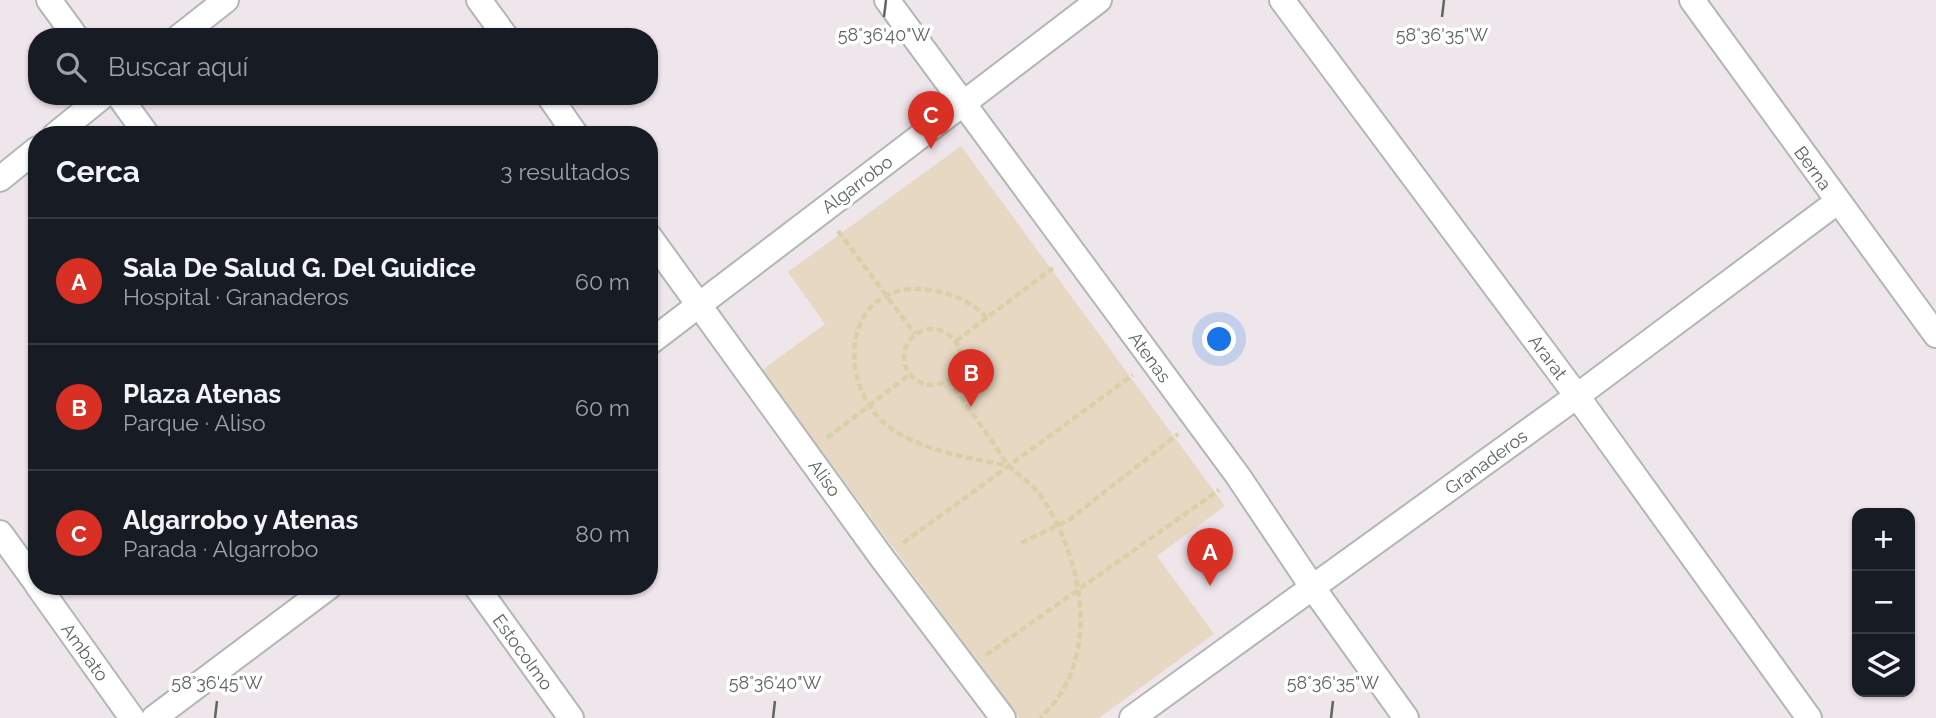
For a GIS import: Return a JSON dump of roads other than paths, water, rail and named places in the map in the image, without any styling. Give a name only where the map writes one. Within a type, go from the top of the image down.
[{"type":"street","points":[[49,0],[69,28]]},
{"type":"street","points":[[190,28],[226,0]]},
{"type":"street","points":[[479,0],[499,28]]},
{"type":"street","name":"Atenas","points":[[887,0],[1238,476],[1313,588],[1406,718]]},
{"type":"street","name":"Algarrobo","points":[[658,336],[1099,0]]},
{"type":"street","name":"Ararat","points":[[1282,0],[1577,396],[1809,718]]},
{"type":"street","name":"Berna","points":[[1692,0],[1936,335]]},
{"type":"street","points":[[66,126],[92,105]]},
{"type":"street","points":[[125,105],[141,126]]},
{"type":"street","points":[[554,105],[570,126]]},
{"type":"street","points":[[0,179],[28,156]]},
{"type":"street","name":"Granaderos","points":[[1132,718],[1577,396],[1837,202]]},
{"type":"street","name":"Aliso","points":[[658,248],[882,558],[1003,718]]},
{"type":"street","name":"Ambato","points":[[0,533],[28,571]]},
{"type":"street","name":"Ambato","points":[[45,595],[132,718]]},
{"type":"street","points":[[154,718],[318,595]]},
{"type":"street","name":"Estocolmo","points":[[482,595],[571,718]]},
{"type":"place","name":"Algarrobo y Atenas","points":[[931,149]]},
{"type":"place","name":"Plaza Atenas","points":[[971,407]]},
{"type":"place","name":"Sala De Salud G. Del Guidice","points":[[1210,586]]}]
